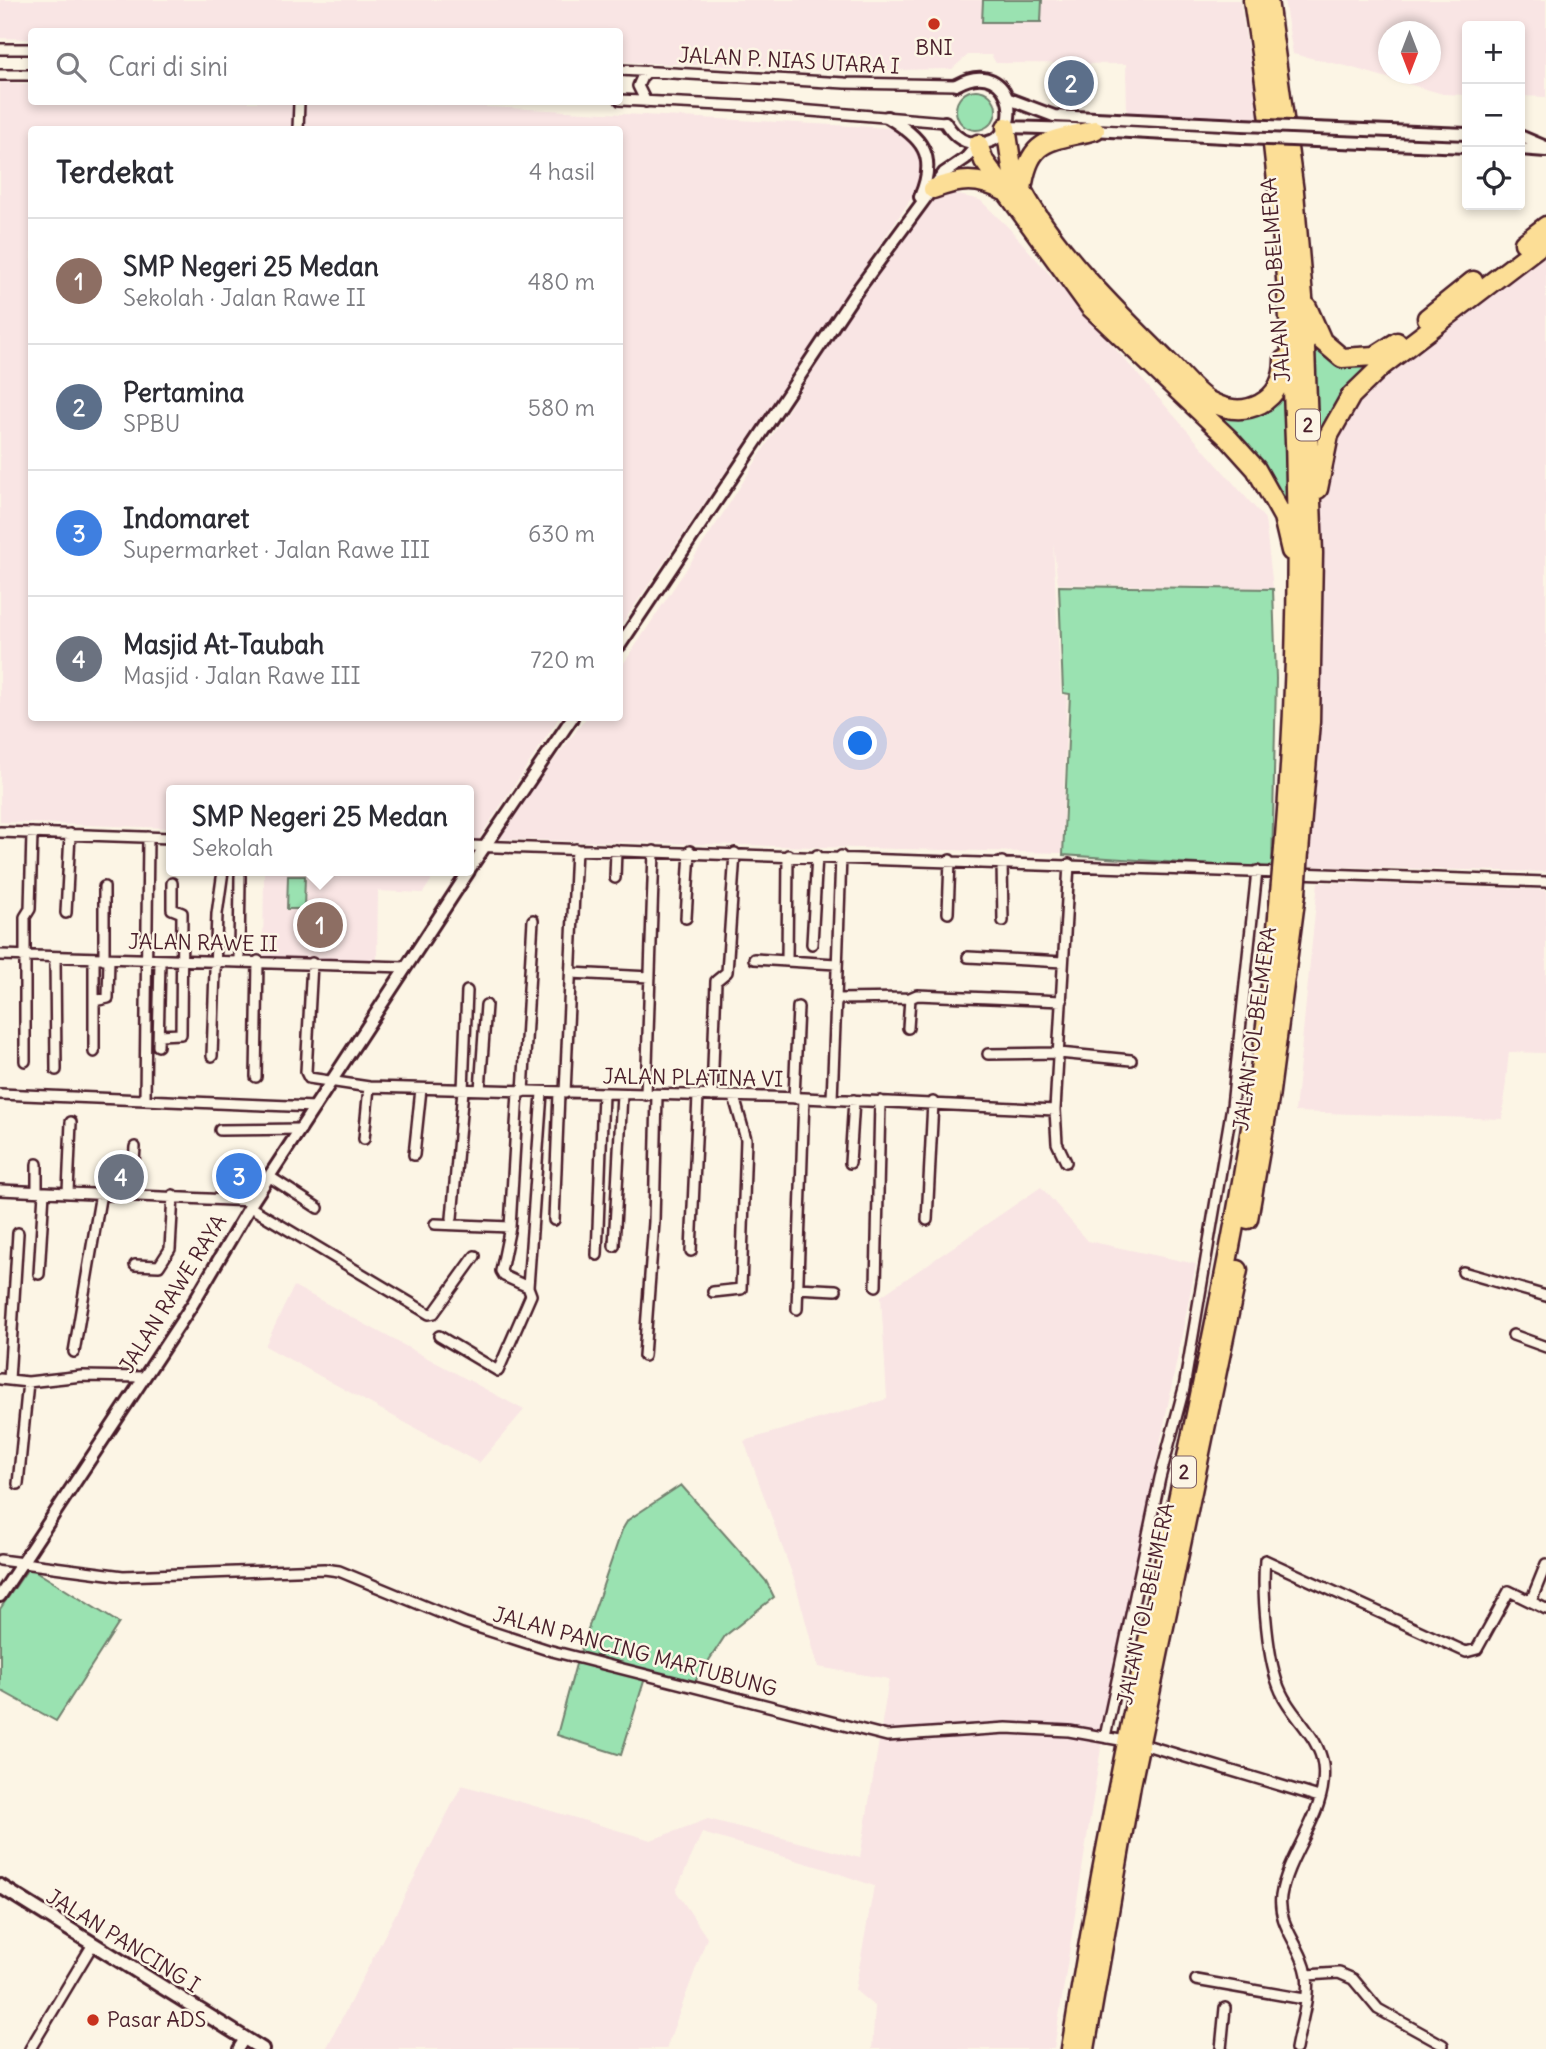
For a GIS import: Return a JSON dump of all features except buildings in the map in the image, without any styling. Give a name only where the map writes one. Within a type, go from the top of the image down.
[{"type":"highway","name":"JALAN TOL BELMERA","points":[[1085,2049],[1110,1895],[1257,1174],[1292,850],[1310,722],[1313,553],[1295,298],[1254,0]]},
{"type":"highway","name":"JALAN TOL BELMERA","points":[[1268,0],[1294,192],[1299,544],[1295,610],[1292,850]]},
{"type":"highway","points":[[1006,127],[1016,192],[1090,307],[1230,439],[1255,469],[1283,517],[1290,546],[1295,610]]},
{"type":"highway","points":[[1016,192],[1028,159],[1036,148],[1095,130]]},
{"type":"highway","points":[[978,144],[984,161],[1016,192],[1143,337],[1206,399],[1226,408],[1240,410],[1265,401],[1281,381],[1295,298]]},
{"type":"highway","points":[[933,189],[971,180],[986,181],[1016,192]]},
{"type":"highway","points":[[1295,298],[1322,341],[1342,358],[1375,356],[1400,340],[1546,226]]},
{"type":"highway","points":[[1313,553],[1325,448],[1351,396],[1381,366],[1546,241]]},
{"type":"highway","name":"JALAN TOL BELMERA","points":[[1072,2049],[1110,1823],[1241,1192],[1288,893]]},
{"type":"main road","name":"JALAN PANCING I","points":[[0,1886],[93,1944],[242,2044],[262,2049]]},
{"type":"street","points":[[0,49],[28,49]]},
{"type":"street","name":"JALAN P. NIAS UTARA I","points":[[623,70],[845,83],[956,85]]},
{"type":"street","points":[[646,102],[638,86],[649,71]]},
{"type":"street","points":[[0,75],[28,75]]},
{"type":"street","points":[[623,641],[854,295],[914,212],[944,173],[966,158],[978,144],[994,139],[1006,127],[1010,118],[1009,99],[1003,90],[986,78],[965,79],[956,85]]},
{"type":"street","points":[[1009,99],[1054,116],[1462,134]]},
{"type":"street","points":[[623,100],[946,122],[958,138],[978,144]]},
{"type":"street","points":[[298,126],[299,105]]},
{"type":"street","points":[[887,117],[911,132],[927,157],[926,185],[914,212]]},
{"type":"street","points":[[1006,127],[1462,147]]},
{"type":"street","points":[[1525,138],[1546,149]]},
{"type":"street","points":[[1525,149],[1546,149]]},
{"type":"street","name":"JALAN RAWE RAYA","points":[[474,863],[570,721]]},
{"type":"street","points":[[0,832],[166,838]]},
{"type":"street","points":[[25,1061],[25,956],[32,833]]},
{"type":"street","points":[[66,913],[70,834]]},
{"type":"street","points":[[145,1099],[148,837]]},
{"type":"street","points":[[474,844],[489,840],[576,849],[817,855],[1546,882]]},
{"type":"street","points":[[554,1220],[571,973],[576,849]]},
{"type":"street","points":[[615,878],[616,850]]},
{"type":"street","points":[[646,1095],[654,850]]},
{"type":"street","points":[[686,918],[690,851]]},
{"type":"street","points":[[712,1096],[716,981],[727,972],[735,853]]},
{"type":"street","points":[[787,961],[788,855]]},
{"type":"street","points":[[812,944],[817,855]]},
{"type":"street","points":[[832,1099],[841,856]]},
{"type":"street","points":[[948,914],[950,860]]},
{"type":"street","points":[[1002,862],[1003,921]]},
{"type":"street","points":[[1066,1162],[1057,1143],[1055,1110],[1069,864]]},
{"type":"street","points":[[1105,1737],[1160,1478],[1184,1388],[1232,1106],[1257,871]]},
{"type":"street","points":[[212,1056],[219,886],[222,876]]},
{"type":"street","points":[[239,961],[240,876]]},
{"type":"street","name":"JALAN RAWE RAYA","points":[[0,1596],[192,1305],[252,1204],[466,876]]},
{"type":"street","points":[[159,1035],[181,1034],[182,913],[172,909],[172,884]]},
{"type":"street","points":[[94,1001],[108,998],[102,959],[103,887]]},
{"type":"street","points":[[528,1287],[502,1274],[510,1227],[533,920]]},
{"type":"street","name":"JALAN RAWE II","points":[[0,955],[405,967]]},
{"type":"street","points":[[55,957],[56,1070]]},
{"type":"street","points":[[968,957],[1063,962]]},
{"type":"street","points":[[94,1052],[94,1001],[102,959]]},
{"type":"street","points":[[754,959],[836,964]]},
{"type":"street","points":[[158,1046],[160,961]]},
{"type":"street","points":[[257,1077],[258,961]]},
{"type":"street","points":[[312,963],[306,1072],[309,1078],[331,1084]]},
{"type":"street","points":[[571,973],[650,976]]},
{"type":"street","points":[[452,1218],[463,1090],[467,991]]},
{"type":"street","points":[[836,999],[910,998],[916,995],[1062,1001]]},
{"type":"street","points":[[908,1028],[910,998]]},
{"type":"street","points":[[480,1090],[485,1005]]},
{"type":"street","points":[[797,1309],[798,1007]]},
{"type":"street","points":[[988,1054],[1059,1053],[1130,1060]]},
{"type":"street","name":"JALAN PLATINA VI","points":[[331,1084],[542,1093],[933,1102],[1055,1110]]},
{"type":"street","points":[[364,1139],[369,1087]]},
{"type":"street","points":[[414,1155],[421,1089]]},
{"type":"street","points":[[439,1336],[498,1371],[531,1296],[528,1287],[542,1093]]},
{"type":"street","points":[[0,1094],[315,1107]]},
{"type":"street","points":[[597,1255],[603,1094]]},
{"type":"street","points":[[614,1246],[622,1094]]},
{"type":"street","points":[[644,1356],[654,1222],[657,1095]]},
{"type":"street","points":[[691,1251],[698,1096]]},
{"type":"street","points":[[713,1292],[741,1289],[746,1139],[734,1097]]},
{"type":"street","points":[[850,1163],[854,1100]]},
{"type":"street","points":[[876,1286],[880,1101]]},
{"type":"street","points":[[927,1220],[933,1102]]},
{"type":"street","points":[[68,1192],[71,1122]]},
{"type":"street","points":[[220,1130],[301,1129]]},
{"type":"street","points":[[132,1194],[135,1146]]},
{"type":"street","points":[[37,1164],[41,1191],[39,1274]]},
{"type":"street","points":[[270,1177],[318,1209]]},
{"type":"street","points":[[0,1190],[173,1195],[252,1204],[429,1314],[434,1313],[475,1256]]},
{"type":"street","points":[[74,1352],[101,1193]]},
{"type":"street","points":[[135,1265],[159,1266],[168,1255],[173,1195]]},
{"type":"street","points":[[435,1224],[510,1227]]},
{"type":"street","points":[[18,1233],[4,1380],[28,1382],[82,1376],[143,1377]]},
{"type":"street","points":[[1463,1272],[1546,1296]]},
{"type":"street","points":[[797,1289],[836,1290]]},
{"type":"street","points":[[1513,1335],[1546,1347]]},
{"type":"street","points":[[18,1484],[28,1382]]},
{"type":"street","name":"JALAN PANCING MARTUBUNG","points":[[0,1560],[123,1576],[331,1570],[353,1576],[465,1623],[548,1650],[887,1736],[1006,1728],[1069,1731],[1120,1740]]},
{"type":"street","points":[[1296,2049],[1307,1975],[1284,1925],[1281,1902],[1285,1880],[1319,1797],[1323,1773],[1319,1752],[1282,1695],[1275,1670],[1266,1607],[1265,1560],[1466,1653],[1477,1649],[1509,1591],[1546,1609]]},
{"type":"street","points":[[1531,1601],[1546,1564]]},
{"type":"street","points":[[1149,1746],[1319,1797]]},
{"type":"street","points":[[30,2049],[93,1944]]},
{"type":"street","points":[[1307,1975],[1339,1973],[1353,1979],[1378,2009],[1443,2045]]},
{"type":"street","points":[[1196,1980],[1304,1999]]},
{"type":"street","points":[[1221,2049],[1225,2008]]},
{"type":"shaded area","points":[[0,0],[1240,0],[1259,118],[1127,114],[1126,64],[996,63],[991,55],[968,55],[952,69],[841,71],[623,62],[623,28],[28,28],[28,39],[0,38]]},
{"type":"shaded area","points":[[1284,0],[1546,0],[1546,97],[1525,96],[1525,21],[1462,21],[1462,95],[1443,94],[1408,84],[1441,84],[1441,21],[1378,21],[1378,75],[1293,54]]},
{"type":"shaded area","points":[[0,82],[28,84],[28,105],[451,105],[890,128],[910,140],[917,150],[922,172],[913,196],[623,623],[623,126],[28,126],[28,721],[557,721],[478,840],[474,840],[474,785],[166,785],[166,828],[0,822]]},
{"type":"shaded area","points":[[942,191],[980,200],[1008,227],[1265,519],[1273,588],[1058,584],[1053,543],[1061,695],[1067,695],[1062,853],[494,839],[584,721],[623,721],[623,664],[724,512],[923,196]]},
{"type":"shaded area","points":[[1546,252],[1546,872],[1305,866],[1318,720],[1323,478],[1336,429],[1376,375]]},
{"type":"shaded area","points":[[264,876],[434,876],[423,893],[378,891],[377,962],[263,958]]},
{"type":"shaded area","points":[[1318,882],[1546,890],[1546,1053],[1509,1052],[1502,1119],[1295,1112]]},
{"type":"shaded area","points":[[1041,1187],[1088,1241],[1196,1264],[1106,1716],[1054,2049],[872,2049],[875,2007],[855,1990],[874,1886],[826,1869],[702,1833],[676,1891],[707,1938],[666,2049],[326,2049],[462,1785],[651,1840],[708,1819],[860,1858],[889,1679],[818,1667],[795,1582],[744,1441],[887,1399],[881,1296]]},
{"type":"shaded area","points":[[294,1286],[524,1410],[479,1463],[265,1346]]},
{"type":"green space","points":[[983,0],[1042,0],[1041,22],[982,22]]},
{"type":"green space","points":[[976,90],[984,91],[990,96],[995,102],[995,118],[990,124],[984,129],[976,130],[968,129],[962,124],[957,118],[956,110],[957,102],[962,96],[968,91]]},
{"type":"green space","points":[[1315,342],[1377,361],[1319,453],[1312,346]]},
{"type":"green space","points":[[1288,380],[1291,525],[1203,402],[1224,413]]},
{"type":"green space","points":[[1059,586],[1273,589],[1276,679],[1272,869],[1063,855],[1070,694],[1063,693]]},
{"type":"green space","points":[[288,876],[305,876],[304,909],[287,909]]},
{"type":"green space","points":[[681,1485],[766,1581],[774,1597],[725,1636],[690,1689],[645,1678],[621,1755],[557,1735],[576,1664],[622,1530],[628,1520]]},
{"type":"green space","points":[[29,1567],[119,1623],[56,1721],[0,1690],[0,1609]]},
{"type":"waterway","points":[[0,827],[166,833]]},
{"type":"place","name":"BNI","points":[[934,24]]},
{"type":"place","name":"Pertamina","points":[[1071,83]]},
{"type":"place","name":"SMP Negeri 25 Medan","points":[[320,925]]},
{"type":"place","name":"Indomaret","points":[[239,1176]]},
{"type":"place","name":"Masjid At-Taubah","points":[[121,1177]]},
{"type":"place","name":"Pasar ADS","points":[[93,2020]]}]
